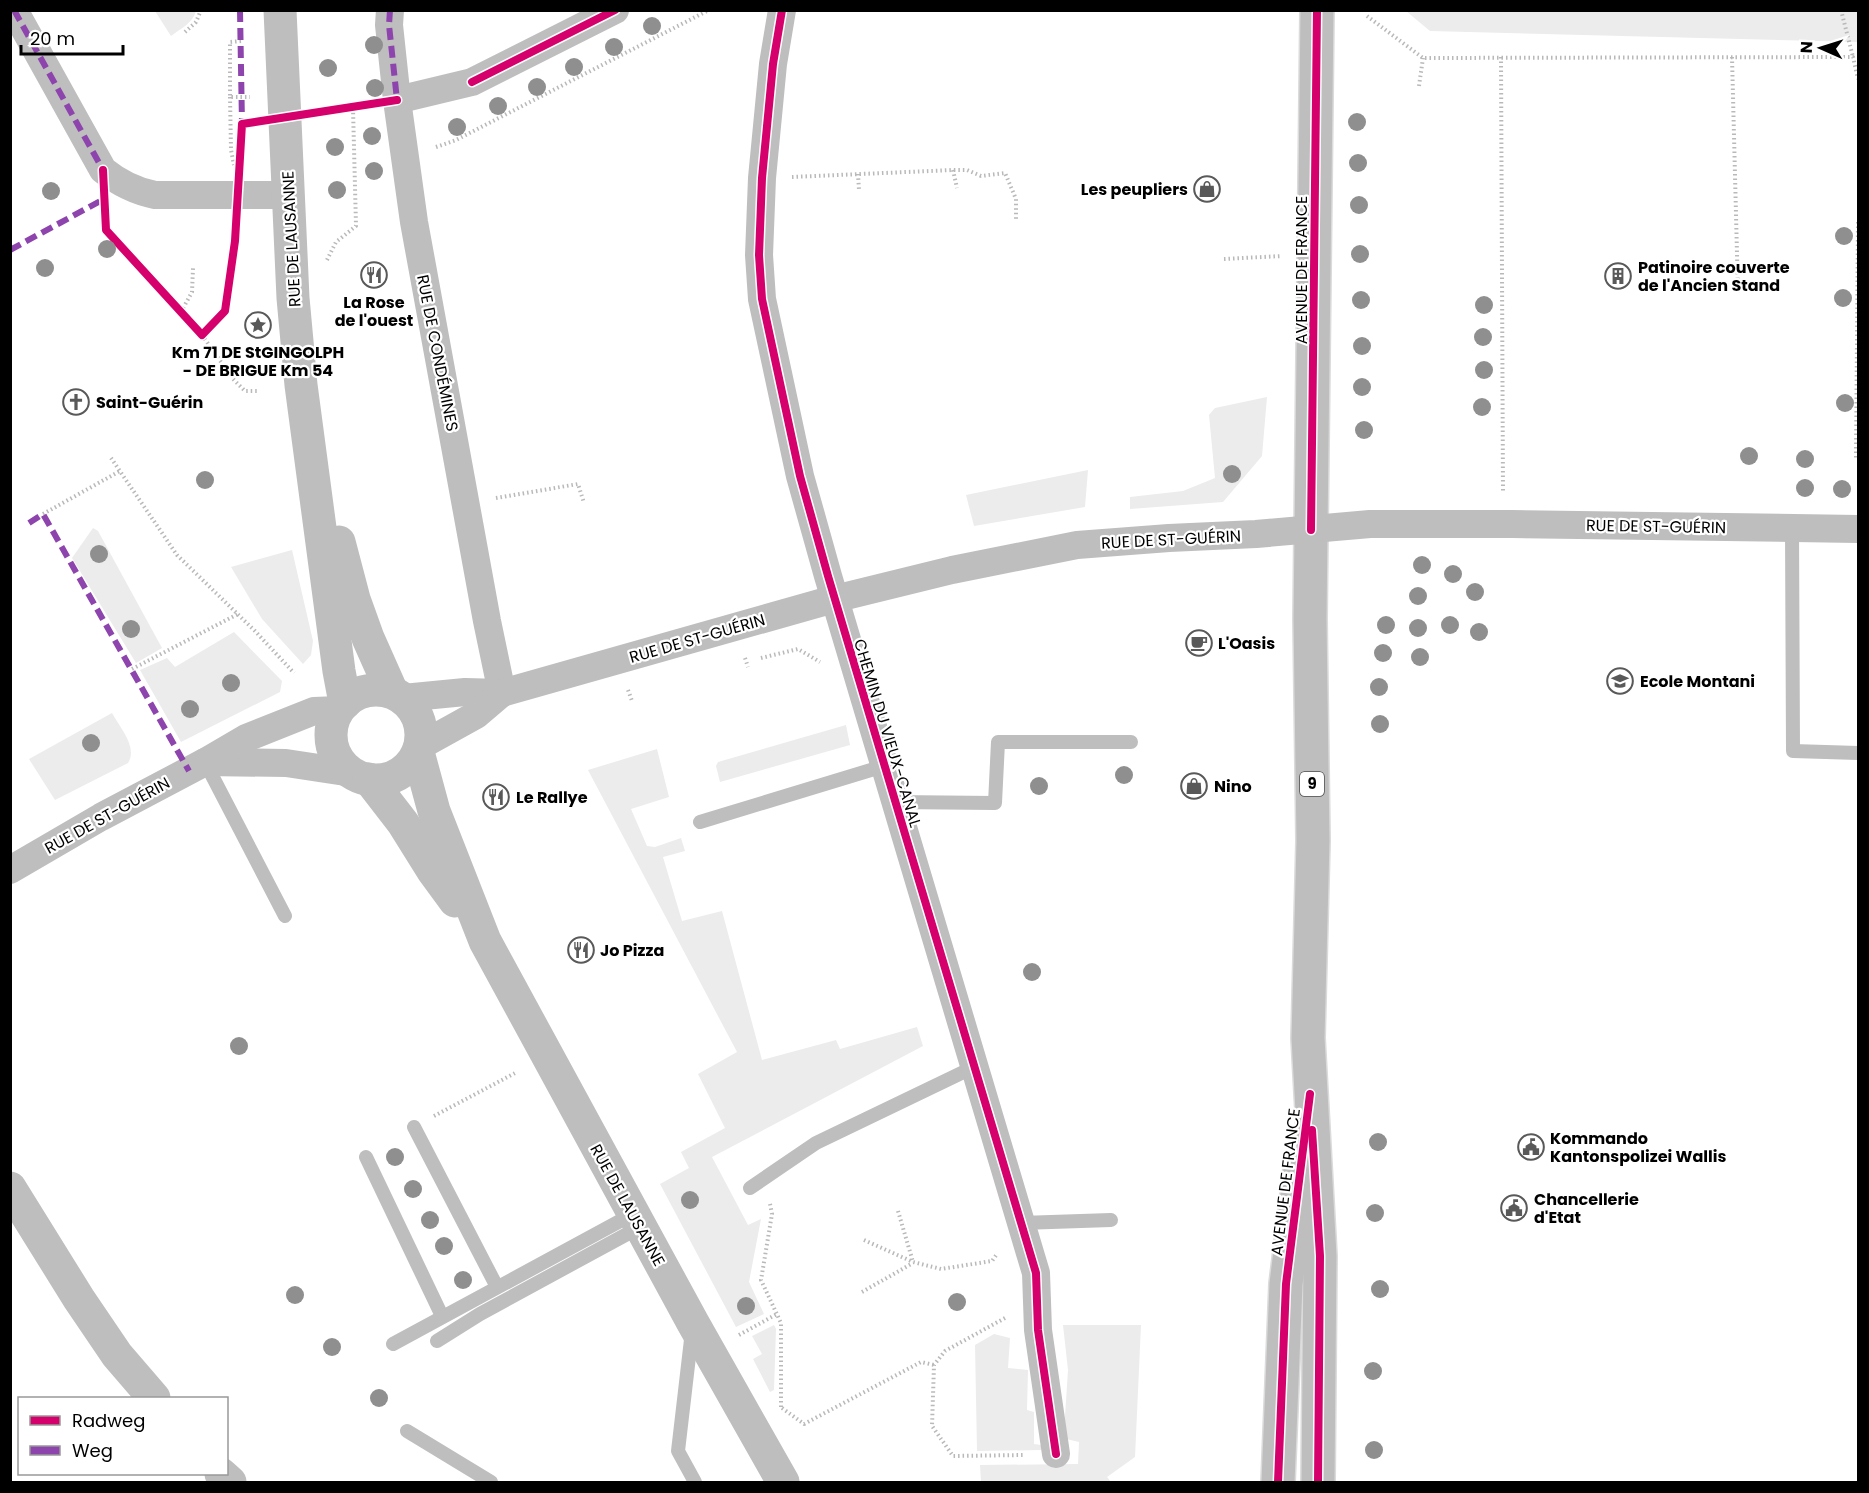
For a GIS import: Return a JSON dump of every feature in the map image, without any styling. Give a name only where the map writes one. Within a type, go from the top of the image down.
[{"type":"street","points":[[14,10],[103,170],[128,187],[155,195],[288,195]]},
{"type":"street","name":"RUE DE LAUSANNE","points":[[280,10],[295,319],[301,385],[337,659],[332,708]]},
{"type":"street","name":"RUE DE CONDÉMINES","points":[[390,10],[389,24],[397,100],[416,234],[502,693]]},
{"type":"street","points":[[397,100],[472,82],[615,10]]},
{"type":"street","name":"CHEMIN DU VIEUX-CANAL","points":[[782,10],[773,64],[762,178],[759,255],[762,299],[800,476],[834,599],[1036,1273],[1038,1330],[1056,1454]]},
{"type":"street","name":"AVENUE DE FRANCE","points":[[1317,10],[1310,619],[1313,841],[1308,1029],[1320,1256],[1318,1482]]},
{"type":"street","name":"RUE DE LAUSANNE","points":[[313,467],[341,548],[354,599],[368,638],[397,695]]},
{"type":"street","name":"RUE DE ST-GUÉRIN","points":[[397,695],[502,693],[834,599],[952,570],[1077,545],[1370,524],[1858,529]]},
{"type":"street","points":[[379,690],[397,695],[413,707],[419,719],[422,732],[419,749],[410,765],[398,774],[384,779],[360,776],[336,755],[332,744],[331,732],[334,721],[332,708],[367,691],[379,690]]},
{"type":"street","name":"RUE DE ST-GUÉRIN","points":[[419,749],[476,715],[502,693]]},
{"type":"street","name":"RUE DE ST-GUÉRIN","points":[[10,870],[100,817],[246,738],[332,708]]},
{"type":"street","name":"RUE DE LAUSANNE","points":[[419,749],[434,811],[485,941],[778,1477]]},
{"type":"street","name":"RUE DE ST-GUÉRIN","points":[[205,762],[286,763],[360,776]]},
{"type":"street","name":"RUE DE LAUSANNE","points":[[360,776],[403,823],[433,871],[485,941]]},
{"type":"street","name":"AVENUE DE FRANCE","points":[[1278,1482],[1286,1284],[1310,1094]]},
{"type":"street","points":[[10,1188],[117,1355],[153,1397]]},
{"type":"lane","points":[[1792,529],[1793,751],[1858,753]]},
{"type":"lane","points":[[895,802],[995,802],[998,742],[1131,742]]},
{"type":"lane","points":[[205,762],[285,916]]},
{"type":"lane","points":[[700,822],[884,766]]},
{"type":"lane","points":[[750,1188],[816,1143],[974,1067]]},
{"type":"lane","points":[[414,1127],[497,1287]]},
{"type":"lane","points":[[366,1157],[442,1316]]},
{"type":"lane","points":[[393,1344],[497,1287],[637,1220]]},
{"type":"lane","points":[[437,1341],[637,1220]]},
{"type":"lane","points":[[1021,1223],[1111,1220]]},
{"type":"lane","points":[[693,1323],[678,1451],[694,1482]]},
{"type":"lane","points":[[407,1431],[491,1482]]},
{"type":"path","points":[[184,32],[196,22],[201,10]]},
{"type":"path","points":[[405,159],[456,140],[709,10]]},
{"type":"path","points":[[1842,10],[1858,79]]},
{"type":"path","points":[[1363,15],[1423,58],[1853,57]]},
{"type":"path","points":[[237,170],[231,150],[230,42],[241,41]]},
{"type":"path","points":[[1501,57],[1503,503]]},
{"type":"path","points":[[1732,57],[1738,293]]},
{"type":"path","points":[[1419,86],[1423,58]]},
{"type":"path","points":[[230,97],[257,97]]},
{"type":"path","points":[[323,269],[336,242],[356,225],[353,108]]},
{"type":"path","points":[[103,170],[106,230],[202,335],[244,392],[257,391]]},
{"type":"path","points":[[762,178],[953,170],[967,170],[981,176],[1005,173],[1016,199],[1016,220]]},
{"type":"path","points":[[953,170],[957,188]]},
{"type":"path","points":[[858,174],[859,190]]},
{"type":"path","points":[[1858,222],[1856,459],[1858,459]]},
{"type":"path","points":[[202,335],[225,312],[235,241]]},
{"type":"path","points":[[1224,259],[1282,256]]},
{"type":"path","points":[[181,312],[192,292],[193,268]]},
{"type":"path","points":[[111,458],[177,555],[294,673]]},
{"type":"path","points":[[43,514],[120,471]]},
{"type":"path","points":[[516,495],[578,484],[584,503]]},
{"type":"path","points":[[132,669],[237,614]]},
{"type":"path","points":[[760,658],[798,649],[823,664]]},
{"type":"path","points":[[627,686],[632,701]]},
{"type":"path","points":[[414,1127],[520,1070]]},
{"type":"path","points":[[766,1178],[772,1214],[761,1280],[781,1323],[781,1407]]},
{"type":"path","points":[[898,1211],[914,1262]]},
{"type":"path","points":[[864,1240],[914,1262],[941,1269],[992,1261],[1021,1223]]},
{"type":"path","points":[[862,1292],[914,1262]]},
{"type":"path","points":[[1037,1301],[945,1351],[934,1365],[932,1426],[953,1456],[1056,1454]]},
{"type":"path","points":[[730,1340],[778,1314]]},
{"type":"path","points":[[781,1407],[804,1424],[921,1362],[934,1365]]},
{"type":"path","points":[[771,1413],[781,1407]]},
{"type":"shaded area","points":[[155,11],[196,11],[189,22],[171,36]]},
{"type":"shaded area","points":[[1406,11],[1858,11],[1858,42],[1430,31]]},
{"type":"shaded area","points":[[1267,397],[1262,456],[1223,502],[1130,509],[1130,497],[1183,491],[1215,478],[1209,415],[1215,408]]},
{"type":"shaded area","points":[[1088,470],[1085,507],[974,526],[966,495]]},
{"type":"shaded area","points":[[93,528],[98,531],[162,648],[136,663],[72,558]]},
{"type":"shaded area","points":[[292,550],[313,641],[311,655],[303,664],[262,619],[231,567]]},
{"type":"shaded area","points":[[234,632],[282,681],[280,692],[181,742],[140,670],[167,658],[175,667]]},
{"type":"shaded area","points":[[112,713],[129,744],[131,757],[128,763],[55,800],[29,759]]},
{"type":"shaded area","points":[[846,725],[850,745],[720,782],[716,766],[718,762]]},
{"type":"shaded area","points":[[657,749],[669,797],[631,809],[647,846],[655,847],[681,838],[685,851],[663,857],[682,921],[722,911],[762,1060],[836,1040],[840,1049],[917,1027],[923,1046],[712,1157],[748,1225],[761,1219],[749,1282],[764,1314],[736,1327],[660,1184],[689,1168],[681,1152],[725,1128],[698,1074],[737,1052],[588,770]]},
{"type":"shaded area","points":[[774,1325],[776,1329],[774,1390],[770,1392],[753,1359],[762,1354],[752,1336]]},
{"type":"shaded area","points":[[1063,1325],[1141,1325],[1135,1457],[1107,1477],[1111,1482],[981,1482],[980,1465],[1078,1464],[1079,1442],[1062,1438],[1068,1370]]},
{"type":"shaded area","points":[[994,1334],[1010,1338],[1008,1368],[1028,1370],[1027,1410],[1034,1412],[1034,1444],[1041,1445],[1041,1450],[977,1451],[975,1345]]},
{"type":"marked path","points":[[14,10],[103,170]]},
{"type":"marked path","points":[[240,10],[242,124]]},
{"type":"marked path","points":[[390,10],[389,25],[397,100],[394,101]]},
{"type":"marked path","points":[[10,250],[104,199]]},
{"type":"marked path","points":[[29,523],[43,514],[189,771]]},
{"type":"cycle path","points":[[472,82],[615,10]]},
{"type":"cycle path","points":[[782,10],[773,64],[762,178],[759,255],[762,299],[800,476],[828,576],[1036,1273],[1038,1330],[1056,1454]]},
{"type":"cycle path","points":[[1311,530],[1317,10]]},
{"type":"cycle path","points":[[103,170],[106,230],[202,335],[225,311],[235,241],[242,124],[397,100]]},
{"type":"cycle path","points":[[1278,1482],[1286,1284],[1310,1094]]},
{"type":"cycle path","points":[[1312,1130],[1320,1256],[1318,1482]]},
{"type":"place","name":"Les peupliers","points":[[1207,189]]},
{"type":"place","name":"La Rose de l'ouest","points":[[374,275]]},
{"type":"place","name":"Patinoire couverte de l'Ancien Stand","points":[[1618,276]]},
{"type":"place","name":"Km 71 DE StGINGOLPH - DE BRIGUE Km 54","points":[[258,325]]},
{"type":"place","name":"Saint-Guérin","points":[[76,402]]},
{"type":"place","name":"L'Oasis","points":[[1199,643]]},
{"type":"place","name":"Ecole Montani","points":[[1620,681]]},
{"type":"place","name":"Nino","points":[[1194,786]]},
{"type":"place","name":"Le Rallye","points":[[496,797]]},
{"type":"place","name":"Jo Pizza","points":[[581,950]]},
{"type":"place","name":"Kommando Kantonspolizei Wallis","points":[[1531,1147]]},
{"type":"place","name":"Chancellerie d'Etat","points":[[1514,1208]]}]
